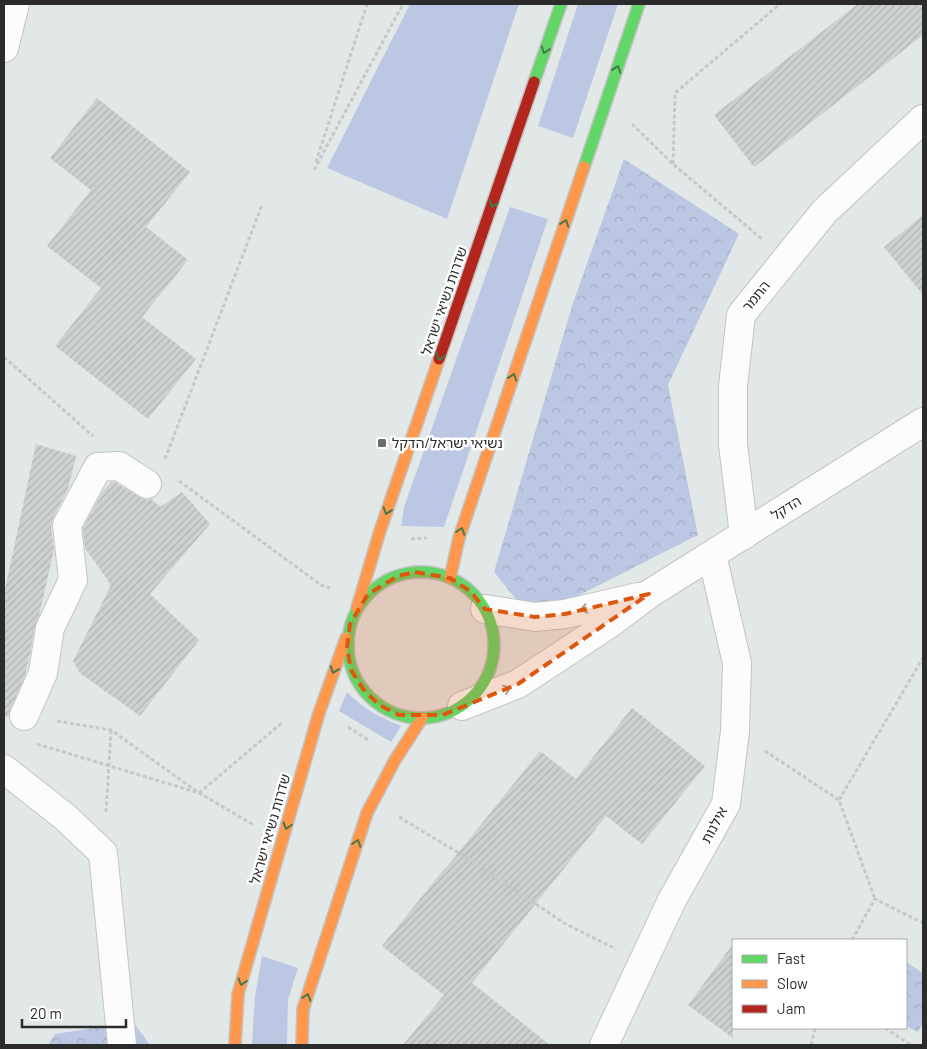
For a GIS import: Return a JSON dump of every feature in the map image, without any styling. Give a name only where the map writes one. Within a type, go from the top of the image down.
[{"type":"main road","name":"שדרות נשיאי ישראל","points":[[357,608],[379,534],[561,4]]},
{"type":"main road","points":[[450,578],[459,538],[639,4]]},
{"type":"main road","points":[[415,572],[433,573],[450,578],[470,591],[485,609],[493,631],[494,654],[488,674],[478,692],[462,706],[443,715],[422,718],[399,715],[379,705],[363,689],[352,670],[348,647],[350,624],[357,608],[368,594],[382,583],[398,576],[415,572]]},
{"type":"main road","name":"שדרות נשיאי ישראל","points":[[235,1045],[238,994],[319,713],[350,624]]},
{"type":"main road","points":[[302,1045],[303,1009],[367,813],[395,760],[422,718]]},
{"type":"street","points":[[4,48],[15,4]]},
{"type":"street","name":"התמר","points":[[744,534],[733,444],[733,386],[741,315],[824,212],[923,119]]},
{"type":"street","name":"הדקל","points":[[462,706],[518,684],[609,624],[649,594],[923,422]]},
{"type":"street","points":[[24,716],[43,673],[50,628],[73,580],[66,525],[98,466],[119,466],[154,476]]},
{"type":"street","name":"אילנות","points":[[604,1045],[672,900],[726,804],[736,731],[737,663],[712,555]]},
{"type":"street","name":"הדקל","points":[[485,609],[535,617],[565,614],[649,594]]},
{"type":"street","points":[[4,770],[65,817],[103,853],[122,1045]]},
{"type":"path","points":[[367,4],[314,170],[404,4]]},
{"type":"path","points":[[674,164],[675,93],[780,4]]},
{"type":"path","points":[[606,99],[674,164],[786,259]]},
{"type":"path","points":[[262,205],[154,476],[321,585]]},
{"type":"path","points":[[4,357],[96,440]]},
{"type":"path","points":[[406,539],[432,538]]},
{"type":"path","points":[[838,800],[923,658]]},
{"type":"path","points":[[24,716],[111,730],[200,793],[283,841]]},
{"type":"path","points":[[200,793],[285,720]]},
{"type":"path","points":[[342,723],[375,744]]},
{"type":"path","points":[[103,853],[111,730]]},
{"type":"path","points":[[736,731],[838,800],[875,899],[923,923]]},
{"type":"path","points":[[37,744],[200,793]]},
{"type":"path","points":[[373,802],[467,858],[564,923],[643,962]]},
{"type":"path","points":[[853,939],[875,899]]},
{"type":"path","points":[[811,1045],[815,1029]]},
{"type":"path","points":[[887,1029],[911,1045]]},
{"type":"highlighted area","points":[[415,572],[450,578],[470,591],[485,609],[535,617],[565,614],[649,594],[518,684],[443,715],[399,715],[379,705],[363,689],[351,670],[347,647],[350,624],[368,594],[398,576]]},
{"type":"green space","points":[[410,4],[519,4],[447,219],[327,168]]},
{"type":"green space","points":[[578,4],[618,4],[573,138],[538,126]]},
{"type":"green space","points":[[624,159],[739,234],[668,385],[698,535],[532,619],[494,572],[572,306]]},
{"type":"green space","points":[[510,207],[548,219],[444,527],[401,526],[404,507]]},
{"type":"green space","points":[[347,692],[372,712],[401,726],[391,742],[339,711]]},
{"type":"green space","points":[[262,956],[298,968],[288,1000],[287,1045],[252,1045],[255,996]]},
{"type":"green space","points":[[907,963],[923,973],[923,1023],[918,1032],[907,1026]]},
{"type":"green space","points":[[133,1022],[150,1045],[48,1045],[55,1034]]},
{"type":"building","points":[[858,4],[923,4],[923,35],[754,167],[714,115]]},
{"type":"building","points":[[97,98],[190,172],[146,227],[188,260],[142,317],[196,359],[148,419],[55,346],[101,288],[47,246],[91,190],[50,158]]},
{"type":"building","points":[[923,215],[923,295],[884,247]]},
{"type":"building","points":[[36,444],[76,456],[68,489],[53,518],[51,527],[54,550],[25,676],[8,717],[4,717],[4,594]]},
{"type":"building","points":[[111,482],[115,482],[146,500],[151,499],[160,507],[182,492],[210,524],[150,594],[199,640],[140,716],[80,673],[73,661],[111,585],[85,548],[83,528],[102,493]]},
{"type":"building","points":[[632,708],[705,766],[642,844],[606,816],[472,983],[550,1045],[403,1045],[444,995],[382,946],[540,751],[576,779]]},
{"type":"building","points":[[732,945],[733,1038],[688,1005]]},
{"type":"traffic: fast","points":[[534,82],[561,4]]},
{"type":"traffic: fast","points":[[584,167],[639,4]]},
{"type":"traffic: fast","points":[[421,572],[449,578],[461,584],[472,594],[482,605],[488,617],[494,645],[488,673],[482,685],[472,696],[461,706],[449,712],[421,718],[393,712],[381,706],[370,696],[360,685],[354,673],[348,645],[354,617],[360,605],[370,594],[381,584],[393,578],[421,572]]},
{"type":"traffic: slow","points":[[450,578],[459,538],[584,167]]},
{"type":"traffic: slow","points":[[357,608],[379,534],[439,359]]},
{"type":"traffic: slow","points":[[235,1045],[238,994],[319,713],[346,638]]},
{"type":"traffic: slow","points":[[302,1045],[303,1009],[367,813],[395,760],[422,718]]},
{"type":"traffic: jam","points":[[439,359],[534,82]]},
{"type":"place","name":"נשיאי ישראל/הדקל","points":[[382,443]]}]
